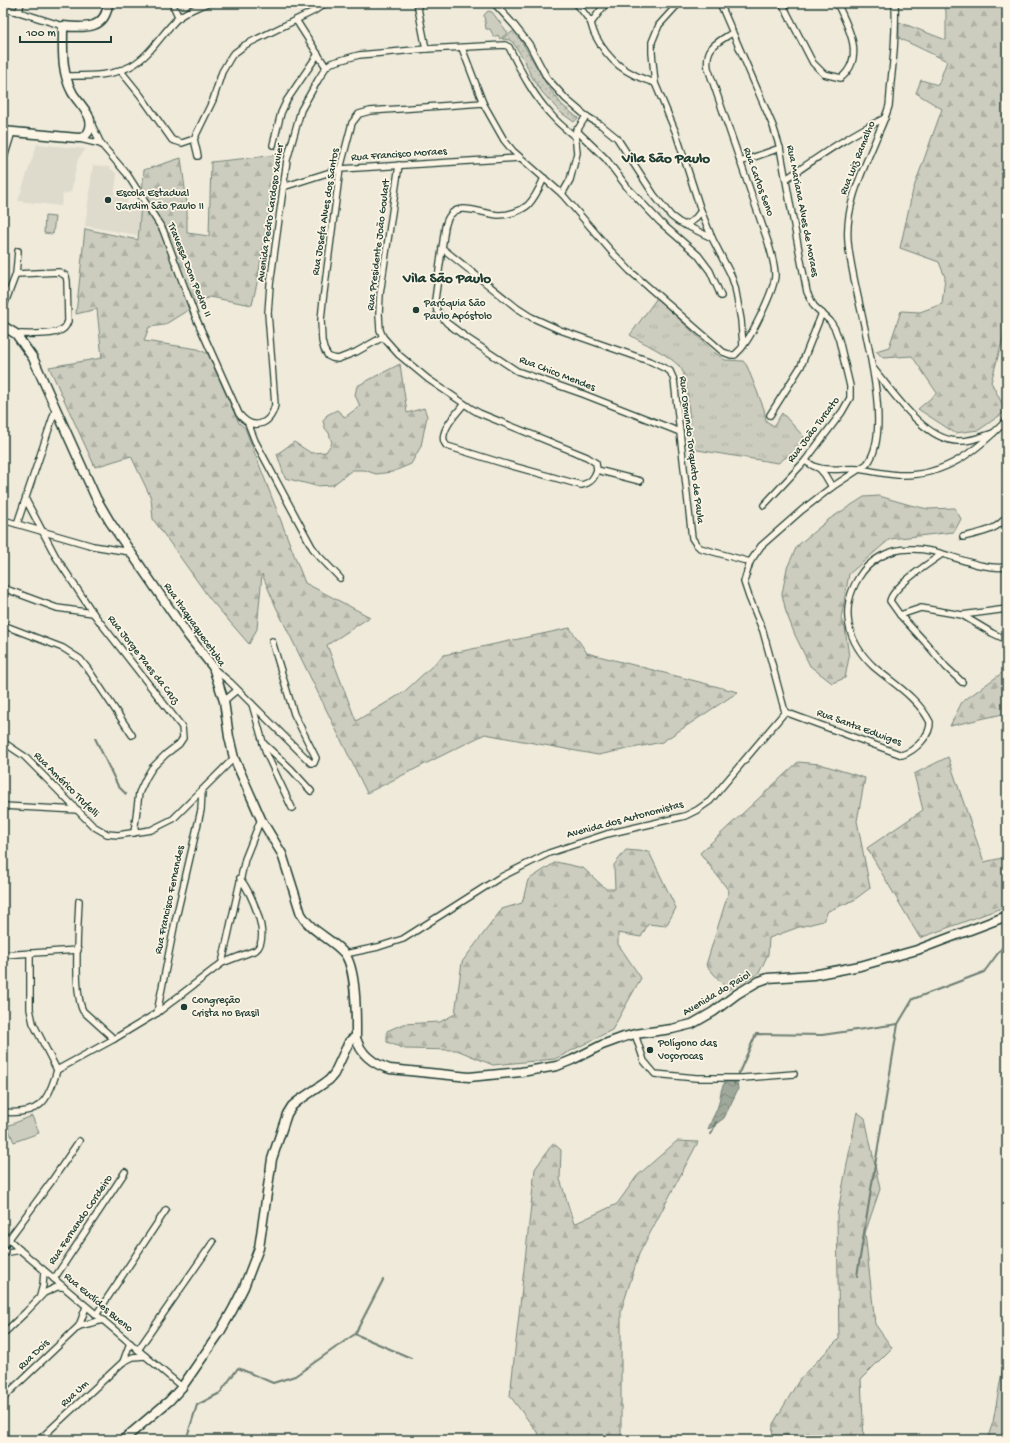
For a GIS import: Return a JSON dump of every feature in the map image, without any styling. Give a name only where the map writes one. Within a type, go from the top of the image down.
[{"type":"street","points":[[18,12],[21,3]]},
{"type":"street","points":[[3,9],[18,12],[63,26],[84,27],[93,26],[100,22],[106,14],[108,3]]},
{"type":"street","points":[[172,3],[179,18]]},
{"type":"street","points":[[65,76],[98,76],[120,70],[138,61],[179,18],[184,14],[208,3]]},
{"type":"street","points":[[198,156],[194,139],[212,100],[222,72],[235,51],[314,11],[326,3]]},
{"type":"street","points":[[416,3],[426,49]]},
{"type":"street","points":[[494,3],[529,44],[547,78],[566,99],[586,116],[601,125],[617,138],[665,209],[675,219],[712,238]]},
{"type":"street","points":[[576,3],[591,23],[594,32],[607,55],[617,65],[639,78],[655,83]]},
{"type":"street","points":[[591,23],[606,3]]},
{"type":"street","points":[[462,48],[483,103],[504,140],[520,158],[562,194],[630,271],[723,352],[735,355],[743,347],[741,320],[735,286],[701,211],[676,133],[655,83],[652,42],[660,25],[679,3]]},
{"type":"street","name":"Rua Mariana Alves de Moraes","points":[[720,3],[773,126],[780,148],[808,292],[814,306],[822,313]]},
{"type":"street","points":[[782,3],[813,63],[824,74],[841,78],[848,72],[852,64],[854,45],[836,3]]},
{"type":"street","name":"Rua Luiz Ramalho","points":[[857,469],[867,464],[871,459],[876,441],[878,418],[873,368],[852,272],[848,241],[848,224],[852,199],[889,106],[893,71],[895,3]]},
{"type":"street","points":[[296,20],[326,67],[340,59],[359,55],[426,49],[504,45],[510,47],[523,76],[544,107],[554,118],[575,133],[606,159],[627,187],[660,222],[698,255],[710,271],[721,296]]},
{"type":"street","name":"Travessa Dom Pedro II","points":[[63,26],[65,76],[72,92],[90,119],[90,122],[101,144],[127,174],[163,230],[196,318],[239,414],[248,423]]},
{"type":"street","name":"Rua Carlos Seno","points":[[732,33],[712,46],[709,50],[707,61],[716,93],[768,242],[774,264],[775,277],[766,303],[743,347]]},
{"type":"street","points":[[273,145],[281,113],[287,100],[318,54]]},
{"type":"street","name":"Avenida Pedro Cardoso Xavier","points":[[248,423],[253,424],[265,422],[274,411],[275,405],[268,299],[287,160],[301,110],[309,93],[326,67]]},
{"type":"street","points":[[120,70],[141,96],[172,140],[182,143],[194,139]]},
{"type":"street","name":"Rua Josefa Alves dos Santos","points":[[383,337],[356,352],[338,359],[328,356],[322,341],[321,320],[323,300],[340,169],[352,123],[355,118],[364,112],[483,103]]},
{"type":"street","points":[[562,194],[570,180],[577,153],[575,133],[586,116]]},
{"type":"street","points":[[786,179],[861,129],[885,118]]},
{"type":"street","points":[[78,138],[82,138],[88,134],[90,122]]},
{"type":"street","points":[[3,131],[78,138],[101,144]]},
{"type":"street","points":[[3,161],[12,132]]},
{"type":"street","points":[[740,162],[780,148]]},
{"type":"street","name":"Rua Francisco Moraes","points":[[283,187],[340,169],[520,158]]},
{"type":"street","name":"Rua Presidente João Goulart","points":[[383,337],[380,330],[380,294],[399,165]]},
{"type":"street","name":"Rua Chico Mendes","points":[[544,178],[539,189],[528,205],[519,211],[499,215],[470,209],[452,212],[447,219],[442,248],[435,300],[437,311],[447,323],[517,371],[583,394],[680,432]]},
{"type":"street","points":[[685,225],[694,220],[701,211]]},
{"type":"street","name":"Rua Osmundo Torquato de Paula","points":[[442,248],[517,308],[531,317],[560,330],[652,362],[670,371],[674,380],[692,538],[700,548],[750,562]]},
{"type":"street","points":[[3,308],[16,274],[18,251]]},
{"type":"street","points":[[16,274],[59,272],[66,276],[68,321],[64,329],[56,332],[16,334]]},
{"type":"street","points":[[770,415],[801,366],[822,313]]},
{"type":"street","name":"Rua João Turcato","points":[[764,505],[805,461],[842,412],[850,398],[850,386],[839,340],[830,321],[822,313]]},
{"type":"street","name":"Rua Itaquaquecetuba","points":[[3,326],[16,334],[32,358],[56,407],[96,498],[110,522],[213,667],[224,700],[229,737],[234,758],[261,819],[282,854],[296,902],[306,922],[345,954]]},
{"type":"street","points":[[383,337],[399,355],[428,378],[479,413],[587,456],[596,463],[597,470],[591,481],[587,484],[581,485],[563,481],[447,446],[443,439],[448,424],[464,404]]},
{"type":"street","name":"Rua Luiz Ramalho","points":[[873,368],[917,421],[938,436],[963,441],[993,433]]},
{"type":"street","points":[[17,524],[56,407]]},
{"type":"street","points":[[819,468],[857,469],[899,475],[934,471],[948,466],[964,456],[988,439],[1007,421]]},
{"type":"street","points":[[1007,421],[1007,432]]},
{"type":"street","points":[[248,423],[255,441],[312,547],[322,560],[340,578]]},
{"type":"street","points":[[805,461],[819,468],[832,487]]},
{"type":"street","points":[[785,712],[763,631],[744,582],[750,562],[761,546],[802,510],[857,469]]},
{"type":"street","points":[[597,470],[640,481]]},
{"type":"street","name":"Rua Jorge Paes da Cruz","points":[[26,500],[56,557],[93,613],[182,727],[183,738],[179,744],[152,768],[139,792],[134,833]]},
{"type":"street","points":[[963,537],[982,533],[997,527],[1007,516]]},
{"type":"street","points":[[3,520],[93,546],[130,552]]},
{"type":"street","name":"Rua Santa Edwiges","points":[[785,712],[863,739],[902,755],[908,753],[921,742],[929,731],[930,726],[928,717],[912,698],[873,666],[854,641],[849,629],[847,616],[852,588],[861,573],[872,562],[886,554],[908,548],[930,550],[989,568],[1007,567]]},
{"type":"street","points":[[942,554],[914,574],[898,588],[891,597],[891,602],[900,615],[946,667],[962,682]]},
{"type":"street","points":[[3,588],[57,608],[93,613]]},
{"type":"street","points":[[900,615],[921,608],[962,615],[1007,609]]},
{"type":"street","points":[[962,615],[1007,640]]},
{"type":"street","points":[[3,625],[63,648],[80,659],[132,735]]},
{"type":"street","points":[[213,667],[311,763],[316,762],[316,758],[294,714],[272,641]]},
{"type":"street","points":[[224,700],[237,690]]},
{"type":"street","points":[[252,704],[266,753],[292,808]]},
{"type":"street","name":"Avenida dos Autonomistas","points":[[345,954],[378,948],[403,939],[499,878],[549,852],[592,838],[685,816],[697,810],[710,802],[785,712]]},
{"type":"street","name":"Rua Américo Trufelli","points":[[3,742],[24,756],[93,826],[107,834],[118,835],[151,830],[173,819],[234,758]]},
{"type":"street","points":[[263,743],[311,791]]},
{"type":"street","name":"Rua Francisco Fernandes","points":[[156,1013],[201,810],[202,790]]},
{"type":"street","points":[[3,806],[78,810]]},
{"type":"street","points":[[222,963],[244,859],[261,819]]},
{"type":"street","points":[[3,1112],[17,1113],[34,1110],[50,1092],[57,1070],[114,1039],[156,1013],[222,963],[256,950],[262,942],[260,924],[254,902],[248,889],[240,878]]},
{"type":"street","points":[[79,901],[78,989],[80,1006],[83,1012],[114,1039]]},
{"type":"street","name":"Avenida do Paiol","points":[[356,1038],[364,1055],[373,1062],[380,1066],[408,1071],[469,1077],[521,1072],[558,1066],[602,1045],[635,1034],[672,1030],[692,1024],[713,1012],[737,994],[757,982],[768,978],[813,975],[860,966],[917,950],[1007,916]]},
{"type":"street","points":[[3,955],[78,950]]},
{"type":"street","points":[[30,953],[30,1009],[33,1023],[57,1070]]},
{"type":"street","points":[[123,1440],[169,1401],[182,1387],[234,1309],[260,1248],[272,1159],[287,1114],[292,1106],[298,1101],[329,1080],[334,1074],[349,1042],[356,1038],[355,992],[351,972],[345,954]]},
{"type":"street","points":[[635,1034],[644,1060],[655,1074],[696,1078],[743,1078],[794,1074]]},
{"type":"street","points":[[3,1247],[79,1141]]},
{"type":"street","name":"Rua Fernando Cordeiro","points":[[54,1279],[125,1172]]},
{"type":"street","points":[[96,1315],[166,1210]]},
{"type":"street","name":"Rua Euclídes Bueno","points":[[3,1234],[86,1307],[182,1387]]},
{"type":"street","points":[[138,1350],[212,1242]]},
{"type":"street","points":[[3,1253],[20,1250]]},
{"type":"street","points":[[40,1296],[43,1285],[44,1271]]},
{"type":"street","points":[[3,1334],[40,1296],[49,1291],[63,1287]]},
{"type":"street","name":"Rua Dois","points":[[3,1398],[79,1326],[86,1307]]},
{"type":"street","name":"Rua Dois","points":[[79,1326],[103,1320]]},
{"type":"street","name":"Rua Um","points":[[123,1362],[130,1343]]},
{"type":"street","name":"Rua Um","points":[[40,1440],[123,1362],[133,1357],[145,1356]]},
{"type":"shaded area","points":[[37,144],[86,149],[78,159],[71,192],[63,194],[61,206],[18,201]]},
{"type":"shaded area","name":"Escola Estadual Jardim São Paulo II","points":[[93,165],[109,167],[117,174],[114,196],[128,197],[127,204],[142,207],[137,235],[85,226]]},
{"type":"green space","points":[[943,3],[1007,3],[1007,122],[1002,165],[1007,169],[1007,335],[1004,335],[991,382],[1006,411],[979,430],[955,433],[918,409],[937,393],[912,356],[883,358],[876,351],[889,347],[901,311],[920,312],[942,304],[945,277],[939,262],[900,248],[913,190],[942,109],[916,93],[921,80],[938,85],[947,61],[899,38],[899,22],[946,40],[946,11]]},
{"type":"green space","points":[[488,11],[492,12],[508,33],[500,39],[498,35],[494,37],[490,29],[486,29],[484,15]]},
{"type":"green space","points":[[515,30],[547,85],[562,105],[578,118],[574,122],[560,112],[542,92],[530,74],[525,61],[514,44],[510,40],[502,39]]},
{"type":"green space","points":[[278,155],[252,305],[209,297],[164,325],[149,327],[144,341],[198,349],[208,354],[239,423],[245,428],[305,583],[370,617],[327,645],[356,721],[404,692],[444,655],[570,628],[587,653],[738,692],[662,742],[598,755],[485,734],[367,793],[276,607],[262,574],[257,629],[249,644],[210,599],[153,519],[151,498],[131,456],[95,467],[49,367],[102,358],[97,309],[76,314],[85,229],[138,240],[144,170],[181,158],[187,204],[187,233],[209,236],[211,162]]},
{"type":"green space","points":[[45,216],[55,217],[53,234],[44,233]]},
{"type":"green space","points":[[657,298],[714,352],[725,360],[743,361],[747,366],[764,409],[766,421],[774,426],[782,413],[804,437],[796,450],[778,463],[691,449],[687,393],[683,372],[675,362],[630,335]]},
{"type":"green space","points":[[400,364],[407,413],[424,408],[427,416],[421,446],[411,464],[392,472],[376,474],[364,470],[352,470],[333,485],[316,486],[285,478],[277,454],[294,442],[311,453],[326,452],[332,443],[323,421],[327,415],[337,410],[345,417],[360,406],[355,395],[357,386]]},
{"type":"green space","points":[[879,496],[928,509],[955,508],[961,519],[954,532],[890,539],[849,574],[841,619],[845,628],[849,657],[845,678],[832,683],[810,666],[786,612],[782,594],[787,568],[797,546],[828,520],[864,497]]},
{"type":"green space","points":[[1002,673],[1007,675],[1007,713],[950,726],[962,702]]},
{"type":"green space","points":[[948,757],[984,862],[1007,857],[1007,906],[920,938],[867,848],[923,810],[914,774]]},
{"type":"green space","points":[[798,762],[820,764],[865,778],[857,821],[870,888],[854,900],[828,911],[823,921],[799,927],[769,938],[768,954],[759,973],[728,990],[706,965],[729,891],[700,853]]},
{"type":"green space","points":[[626,850],[649,852],[676,908],[666,926],[648,924],[641,937],[618,933],[618,944],[641,978],[612,1030],[555,1059],[493,1065],[457,1050],[405,1049],[387,1042],[387,1031],[403,1024],[440,1022],[455,1014],[462,962],[502,909],[522,903],[528,880],[556,862],[583,868],[606,889],[615,889],[614,865]]},
{"type":"green space","points":[[857,1112],[865,1118],[880,1189],[865,1233],[875,1324],[892,1348],[861,1379],[864,1440],[772,1440],[773,1424],[801,1377],[839,1339],[837,1216]]},
{"type":"green space","points":[[32,1116],[39,1133],[14,1142],[7,1126]]},
{"type":"green space","points":[[677,1141],[698,1142],[639,1254],[621,1311],[621,1440],[543,1440],[510,1396],[535,1169],[553,1143],[561,1150],[560,1179],[574,1224],[617,1204],[637,1176]]},
{"type":"green space","points":[[1007,1344],[1007,1440],[987,1440],[993,1422]]},
{"type":"water","points":[[725,1082],[737,1082],[738,1089],[724,1118],[708,1130],[718,1107]]},
{"type":"waterway","points":[[95,738],[118,786],[126,794]]},
{"type":"waterway","points":[[734,1084],[756,1034],[822,1035],[898,1024],[913,999],[984,972],[1007,941]]},
{"type":"waterway","points":[[857,1276],[898,1024]]},
{"type":"waterway","points":[[711,1134],[716,1122]]},
{"type":"waterway","points":[[186,1440],[197,1405],[220,1393],[238,1368],[273,1383],[295,1376],[355,1334],[383,1280]]},
{"type":"waterway","points":[[355,1334],[411,1358]]},
{"type":"place","name":"Escola Estadual Jardim São Paulo II","points":[[108,200]]},
{"type":"place","name":"Paróquia São Paulo Apóstolo","points":[[416,310]]},
{"type":"place","name":"Congreção Crista no Brasil","points":[[184,1007]]},
{"type":"place","name":"Polígono das Voçorocas","points":[[650,1050]]},
{"type":"district","name":"Vila São Paulo","points":[[666,159]]},
{"type":"district","name":"Vila São Paulo","points":[[447,279]]}]
